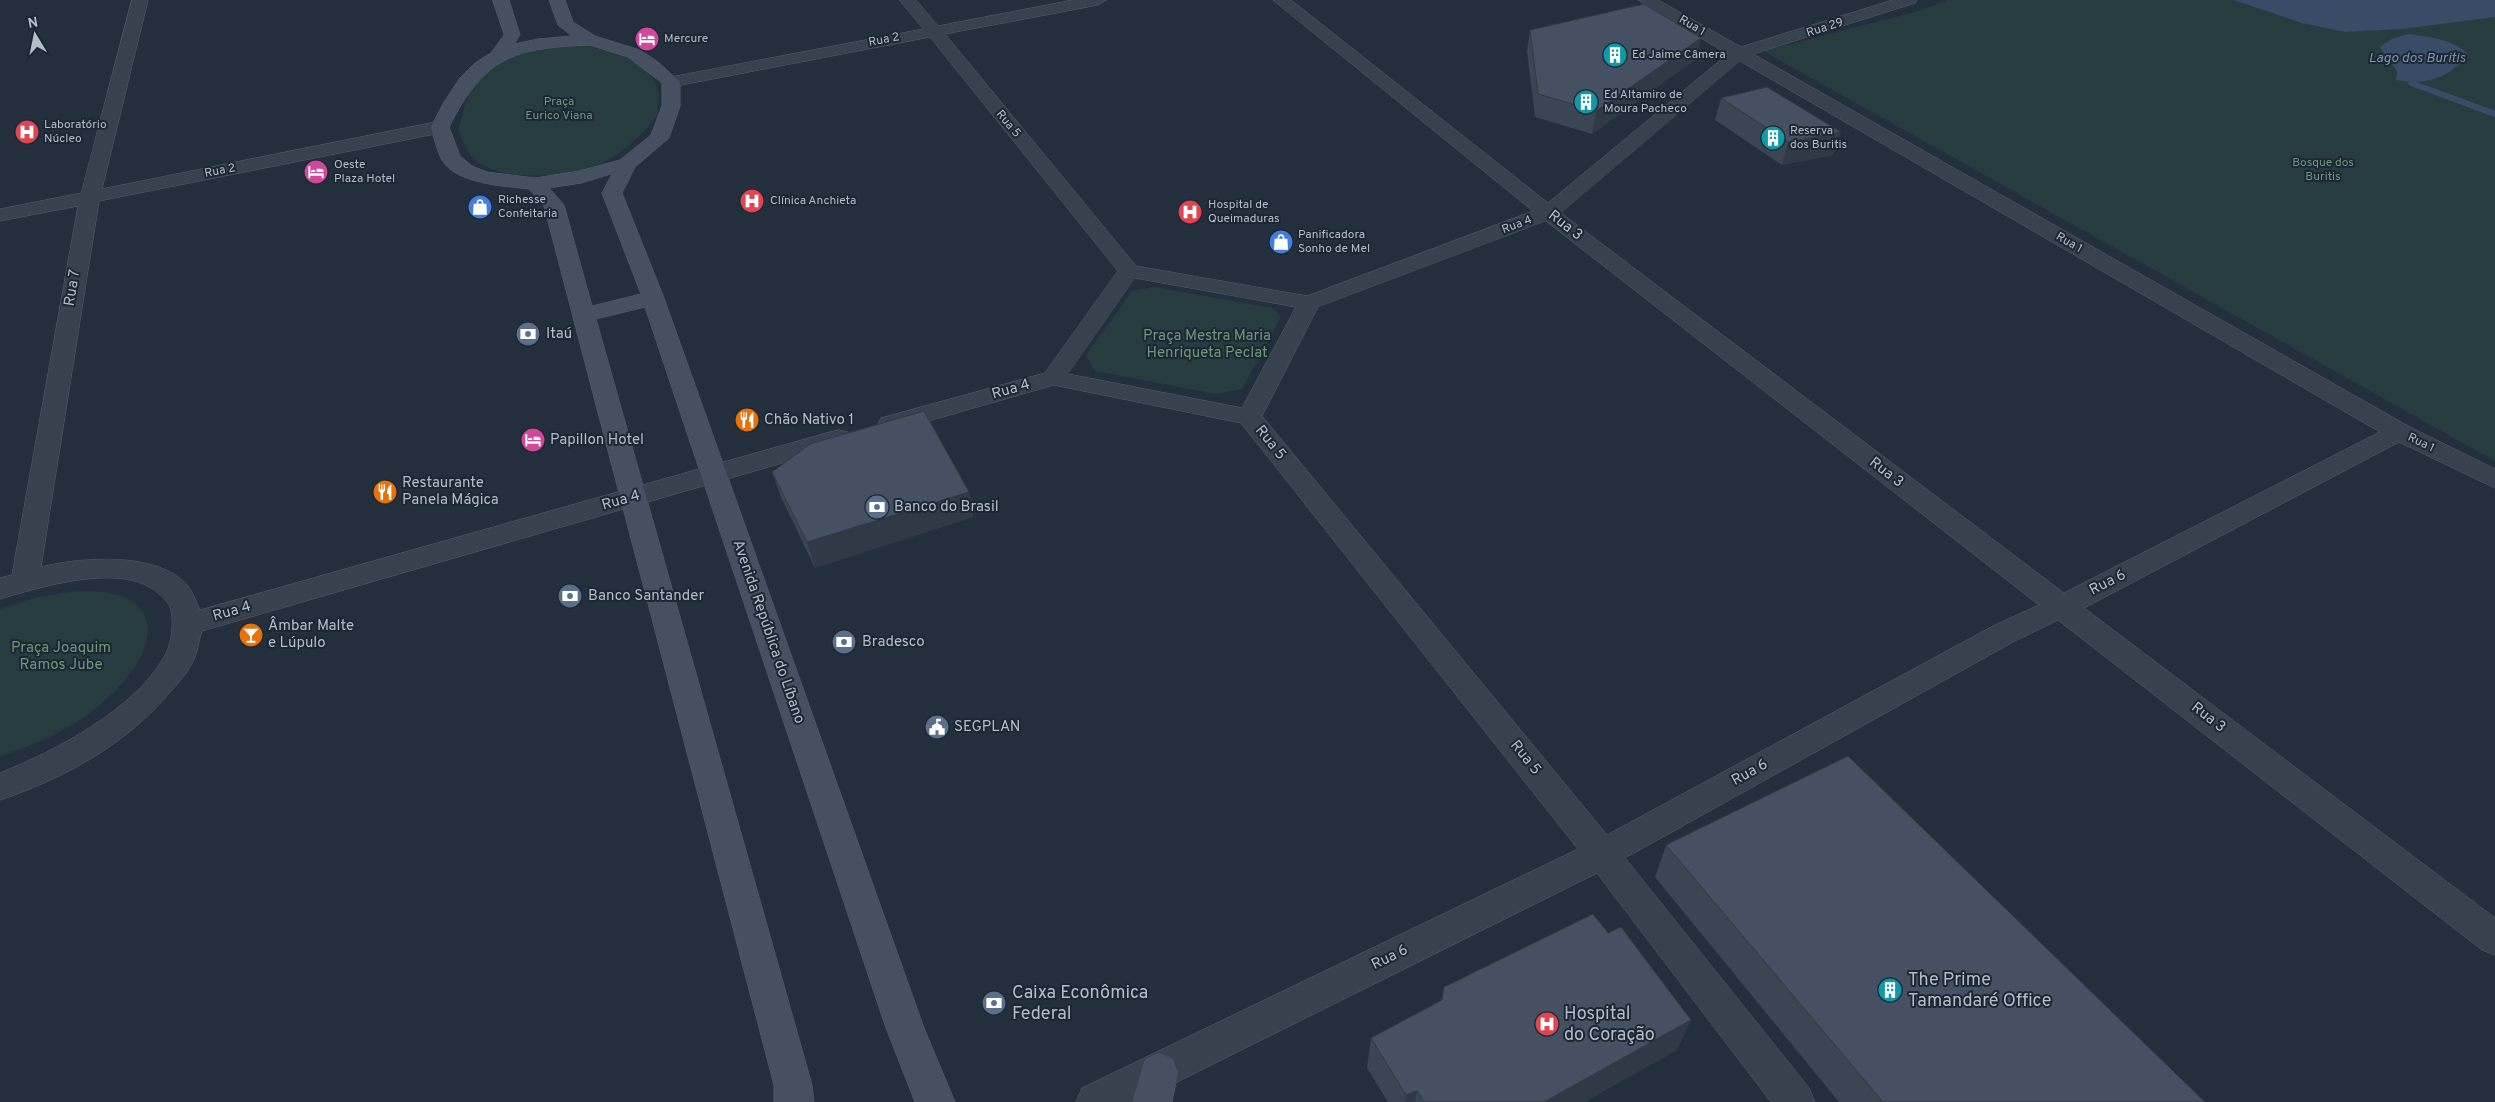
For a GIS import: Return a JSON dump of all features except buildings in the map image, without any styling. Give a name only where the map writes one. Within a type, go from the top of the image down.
[{"type":"main road","points":[[498,55],[512,35],[501,0]]},
{"type":"main road","points":[[557,0],[566,25],[590,40]]},
{"type":"main road","points":[[590,40],[633,51],[653,65],[671,82],[671,106],[660,138],[627,164],[580,177],[535,184],[483,177],[465,170],[451,159],[440,127],[453,99],[472,75],[498,55],[524,45],[554,41],[590,40]]},
{"type":"main road","name":"Avenida República do Líbano","points":[[627,164],[612,193],[654,298],[905,1028],[935,1102]]},
{"type":"main road","points":[[535,184],[554,205],[792,1085],[794,1102]]},
{"type":"main road","points":[[585,315],[654,298]]},
{"type":"street","name":"Rua 7","points":[[12,585],[90,197],[140,0]]},
{"type":"street","name":"Rua 5","points":[[908,0],[931,31],[1129,271]]},
{"type":"street","name":"Rua 2","points":[[671,82],[1098,0]]},
{"type":"street","name":"Rua 3","points":[[1281,0],[1548,213],[2495,939]]},
{"type":"street","name":"Rua 1","points":[[1646,0],[2399,432],[2495,479]]},
{"type":"street","name":"Rua 29","points":[[1740,54],[1909,0]]},
{"type":"street","name":"Rua 4","points":[[1309,303],[1548,213],[1740,54]]},
{"type":"street","name":"Rua 2","points":[[0,215],[440,127]]},
{"type":"street","points":[[1129,271],[1309,303],[1249,417],[1053,378],[1129,271]]},
{"type":"street","name":"Rua 4","points":[[189,624],[1053,378]]},
{"type":"street","name":"Rua 5","points":[[1249,417],[1602,854],[1795,1102]]},
{"type":"street","name":"Rua 6","points":[[1096,1102],[1155,1087],[1602,854],[2003,634],[2061,607],[2399,432]]},
{"type":"street","points":[[0,787],[48,768],[106,734],[151,696],[180,658],[189,624],[182,597],[159,578],[123,569],[77,570],[12,585]]},
{"type":"green space","name":"Bosque dos Buritis","points":[[1948,0],[2495,0],[2495,461],[1763,51],[1915,12]]},
{"type":"green space","name":"Praça Eurico Viana","points":[[586,43],[629,58],[639,64],[654,80],[659,94],[658,115],[642,133],[631,144],[611,158],[597,165],[561,174],[521,175],[503,172],[487,167],[474,159],[465,146],[459,130],[468,96],[478,80],[492,67],[508,58],[545,48]]},
{"type":"green space","name":"Praça Mestra Maria Henriqueta Peclat","points":[[1153,287],[1273,308],[1281,317],[1242,389],[1216,394],[1095,371],[1086,355],[1132,291]]},
{"type":"green space","name":"Praça Joaquim Ramos Jube","points":[[74,591],[113,594],[134,603],[144,614],[148,626],[147,640],[142,653],[126,679],[107,699],[83,718],[43,740],[0,756],[0,609],[34,598]]},
{"type":"water","name":"Lago dos Buritis","points":[[2234,0],[2495,0],[2495,17],[2403,29],[2345,32],[2302,23]]},
{"type":"water","name":"Lago dos Buritis","points":[[2408,34],[2448,42],[2468,54],[2454,69],[2436,78],[2417,82],[2396,80],[2397,71],[2380,47],[2392,39]]},
{"type":"waterway","points":[[2411,83],[2495,114]]},
{"type":"place","name":"Mercure","points":[[647,39]]},
{"type":"place","name":"Ed Jaime Câmera","points":[[1615,55]]},
{"type":"place","name":"Ed Altamiro de Moura Pacheco","points":[[1586,102]]},
{"type":"place","name":"Laboratório Núcleo","points":[[27,132]]},
{"type":"place","name":"Reserva dos Buritis","points":[[1773,138]]},
{"type":"place","name":"Oeste Plaza Hotel","points":[[316,172]]},
{"type":"place","name":"Clínica Anchieta","points":[[752,201]]},
{"type":"place","name":"Richesse Confeitaria","points":[[480,207]]},
{"type":"place","name":"Hospital de Queimaduras","points":[[1190,212]]},
{"type":"place","name":"Panificadora Sonho de Mel","points":[[1281,242]]},
{"type":"place","name":"Itaú","points":[[528,334]]},
{"type":"place","name":"Chão Nativo 1","points":[[747,420]]},
{"type":"place","name":"Papillon Hotel","points":[[533,440]]},
{"type":"place","name":"Restaurante Panela Mágica","points":[[385,492]]},
{"type":"place","name":"Banco do Brasil","points":[[877,507]]},
{"type":"place","name":"Banco Santander","points":[[570,596]]},
{"type":"place","name":"Âmbar Malte e Lúpulo","points":[[251,635]]},
{"type":"place","name":"Bradesco","points":[[844,642]]},
{"type":"place","name":"SEGPLAN","points":[[937,727]]},
{"type":"place","name":"The Prime Tamandaré Office","points":[[1890,990]]},
{"type":"place","name":"Caixa Econômica Federal","points":[[994,1003]]},
{"type":"place","name":"Hospital do Coração","points":[[1547,1024]]}]
